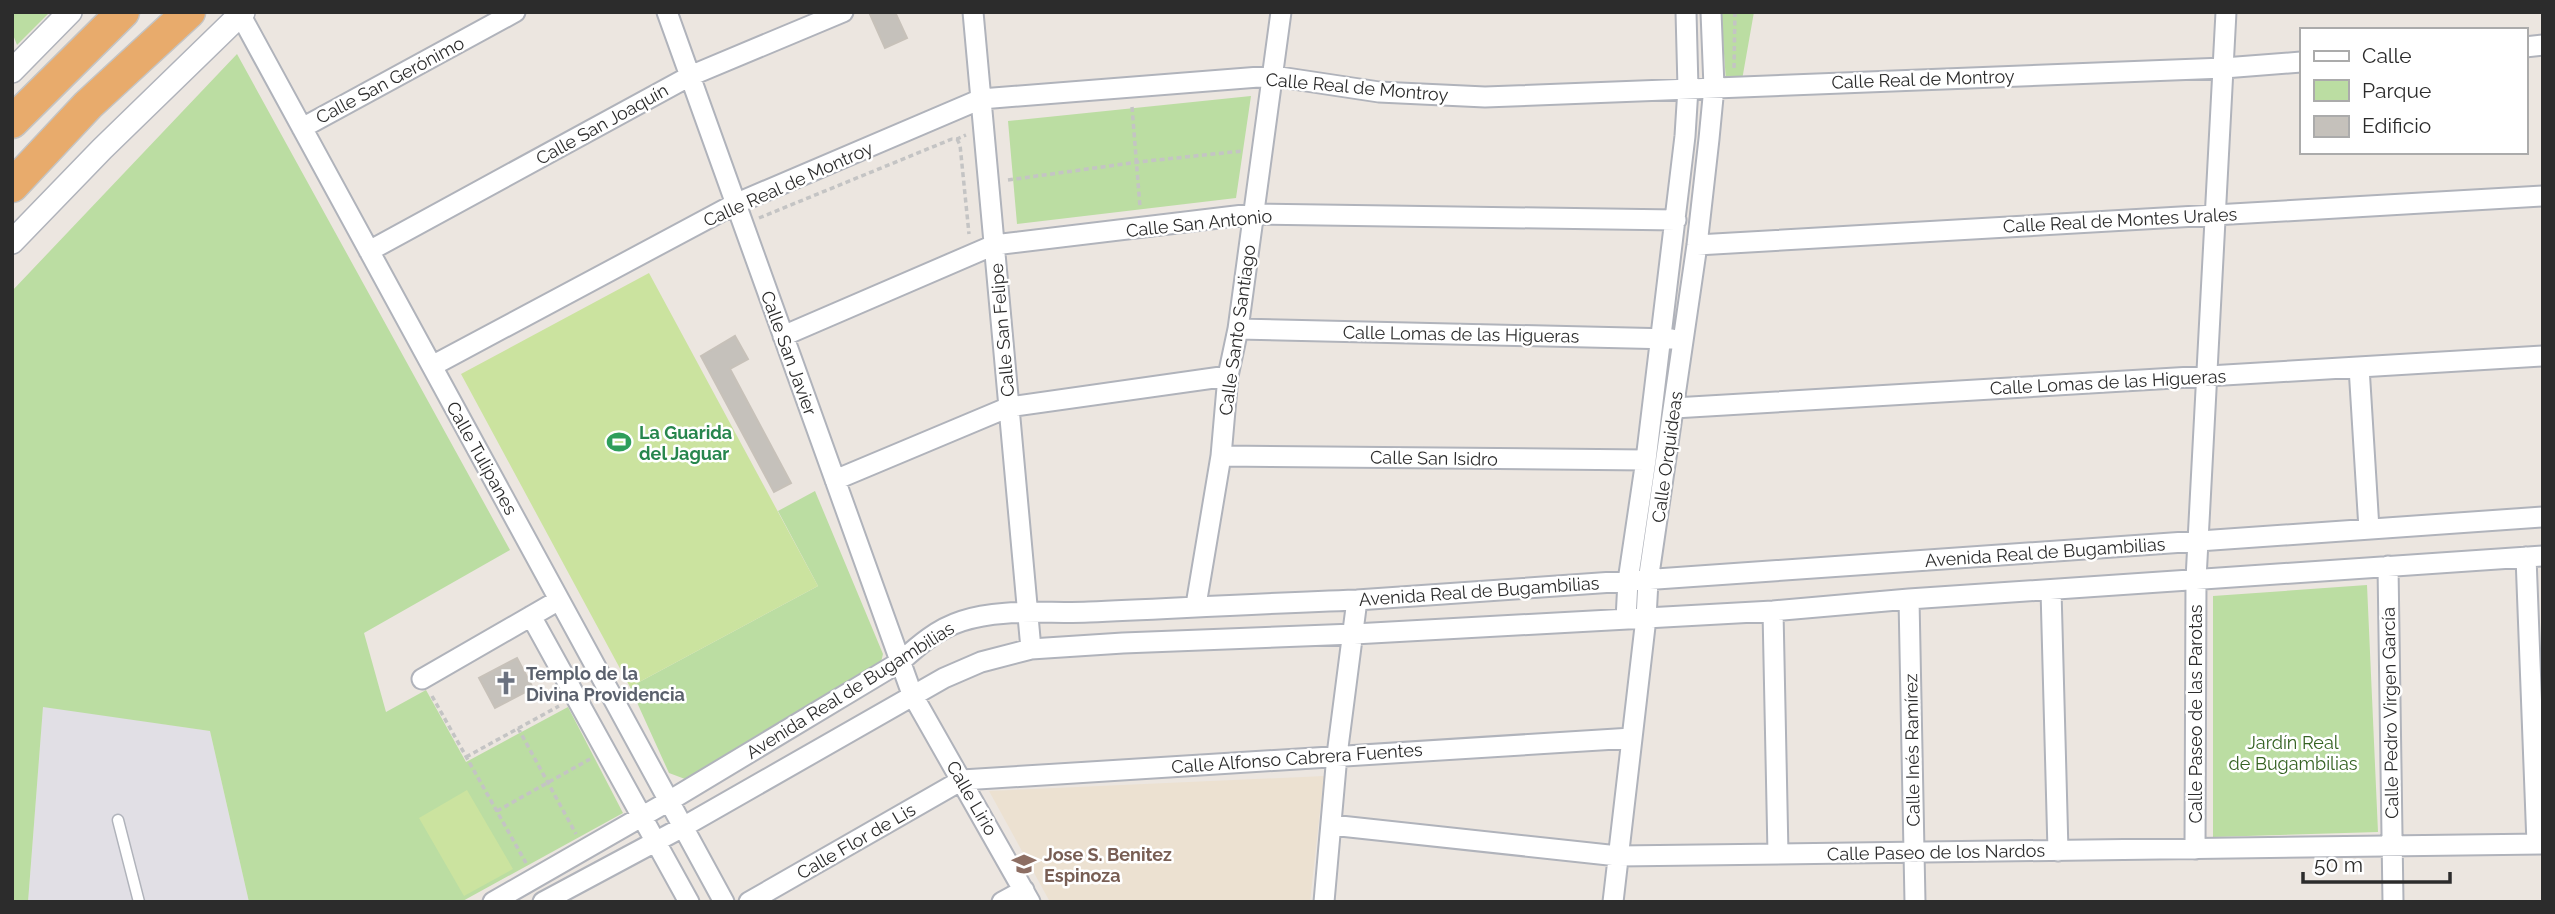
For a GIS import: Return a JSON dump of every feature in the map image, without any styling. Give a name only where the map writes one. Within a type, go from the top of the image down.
[{"type":"highway","points":[[12,122],[123,12]]},
{"type":"highway","points":[[12,186],[88,105],[187,16]]},
{"type":"street","points":[[12,71],[70,12]]},
{"type":"street","name":"Calle San Gerónimo","points":[[302,128],[515,12]]},
{"type":"street","name":"Calle San Javier","points":[[667,12],[912,694]]},
{"type":"street","name":"Calle San Joaquín","points":[[369,251],[690,76],[843,12]]},
{"type":"street","name":"Calle San Felipe","points":[[973,12],[1031,649]]},
{"type":"street","name":"Calle Santo Santiago","points":[[1196,605],[1221,456],[1228,376],[1238,329],[1281,12]]},
{"type":"street","name":"Calle Orquideas","points":[[1626,619],[1628,581],[1646,460],[1685,136],[1688,88],[1686,12]]},
{"type":"street","name":"Calle Orquideas","points":[[1613,902],[1646,618],[1648,580],[1697,245],[1714,87],[1711,12]]},
{"type":"street","name":"Calle Paseo de las Parotas","points":[[2195,849],[2196,579],[2226,12]]},
{"type":"street","points":[[12,242],[102,149],[241,13]]},
{"type":"street","name":"Calle Tulipanes","points":[[241,13],[724,902]]},
{"type":"street","name":"Calle Real de Montroy","points":[[432,366],[736,204],[981,99],[1273,76],[1379,92],[1485,97],[2224,68],[2300,62]]},
{"type":"street","name":"Calle Real de Montes Urales","points":[[1697,245],[2543,196]]},
{"type":"street","name":"Calle San Antonio","points":[[783,337],[994,245],[1252,215],[1676,220]]},
{"type":"street","name":"Calle Lomas de las Higueras","points":[[1238,329],[1684,340]]},
{"type":"street","name":"Calle Lomas de las Higueras","points":[[1674,408],[2543,356]]},
{"type":"street","points":[[2359,367],[2369,529]]},
{"type":"street","points":[[835,480],[1009,407],[1228,376]]},
{"type":"street","name":"Calle San Isidro","points":[[1221,456],[1646,460]]},
{"type":"street","name":"Avenida Real de Bugambilias","points":[[494,902],[642,817],[900,662],[925,639],[962,621],[994,614],[1357,600],[2543,517]]},
{"type":"street","points":[[2534,556],[2540,844]]},
{"type":"street","name":"Avenida Real de Bugambilias","points":[[543,902],[683,827],[912,694],[981,662],[1031,649],[1773,611],[1909,599],[2534,556]]},
{"type":"street","name":"Calle Pedro Virgen García","points":[[2388,566],[2393,902]]},
{"type":"street","points":[[2052,590],[2058,850]]},
{"type":"street","name":"Calle Inés Ramírez","points":[[1909,599],[1915,902]]},
{"type":"street","points":[[422,679],[559,600]]},
{"type":"street","points":[[1324,902],[1337,755],[1357,600]]},
{"type":"street","points":[[1773,611],[1778,855]]},
{"type":"street","points":[[531,616],[689,902]]},
{"type":"street","name":"Calle Lirio","points":[[912,694],[1027,896]]},
{"type":"street","name":"Calle Alfonso Cabrera Fuentes","points":[[962,780],[1632,737]]},
{"type":"street","name":"Calle Flor de Lis","points":[[749,902],[962,780]]},
{"type":"street","name":"Calle Paseo de los Nardos","points":[[1331,825],[1619,856],[2540,844]]},
{"type":"street","points":[[1002,902],[1027,896]]},
{"type":"lane","points":[[118,820],[139,902]]},
{"type":"path","points":[[1734,77],[1735,12]]},
{"type":"path","points":[[1131,101],[1141,216]]},
{"type":"path","points":[[752,222],[957,139],[960,145],[970,244]]},
{"type":"path","points":[[1008,180],[1249,150]]},
{"type":"path","points":[[422,679],[530,869]]},
{"type":"path","points":[[466,757],[576,696]]},
{"type":"path","points":[[518,729],[580,841]]},
{"type":"path","points":[[497,811],[596,755]]},
{"type":"shaded area","points":[[43,706],[210,731],[249,902],[28,902]]},
{"type":"shaded area","points":[[1324,776],[1310,902],[1050,902],[989,791]]},
{"type":"green space","points":[[12,12],[50,12],[17,45],[12,32]]},
{"type":"green space","points":[[1721,12],[1754,12],[1742,80],[1726,81]]},
{"type":"green space","points":[[237,54],[510,550],[364,633],[386,712],[426,690],[466,762],[568,707],[623,813],[461,902],[249,902],[210,731],[43,707],[28,902],[12,902],[12,291]]},
{"type":"green space","points":[[1251,96],[1236,198],[1017,224],[1008,121]]},
{"type":"green space","name":"La Guarida del Jaguar","points":[[649,273],[818,586],[630,687],[461,374]]},
{"type":"green space","points":[[815,491],[883,654],[880,666],[685,779],[669,773],[630,687],[818,586],[778,511]]},
{"type":"green space","name":"Jardín Real de Bugambilias","points":[[2367,585],[2378,832],[2213,837],[2213,596]]},
{"type":"green space","points":[[467,790],[513,869],[464,896],[419,818]]},
{"type":"building","points":[[869,12],[895,12],[907,38],[885,48]]},
{"type":"building","points":[[735,336],[748,359],[730,369],[791,483],[774,492],[701,356]]},
{"type":"building","name":"Templo de la Divina Providencia","points":[[517,658],[533,688],[495,708],[479,678]]},
{"type":"place","name":"La Guarida del Jaguar","points":[[619,442]]},
{"type":"place","name":"Templo de la Divina Providencia","points":[[506,683]]},
{"type":"place","name":"Jose S. Benitez Espinoza","points":[[1024,864]]}]
